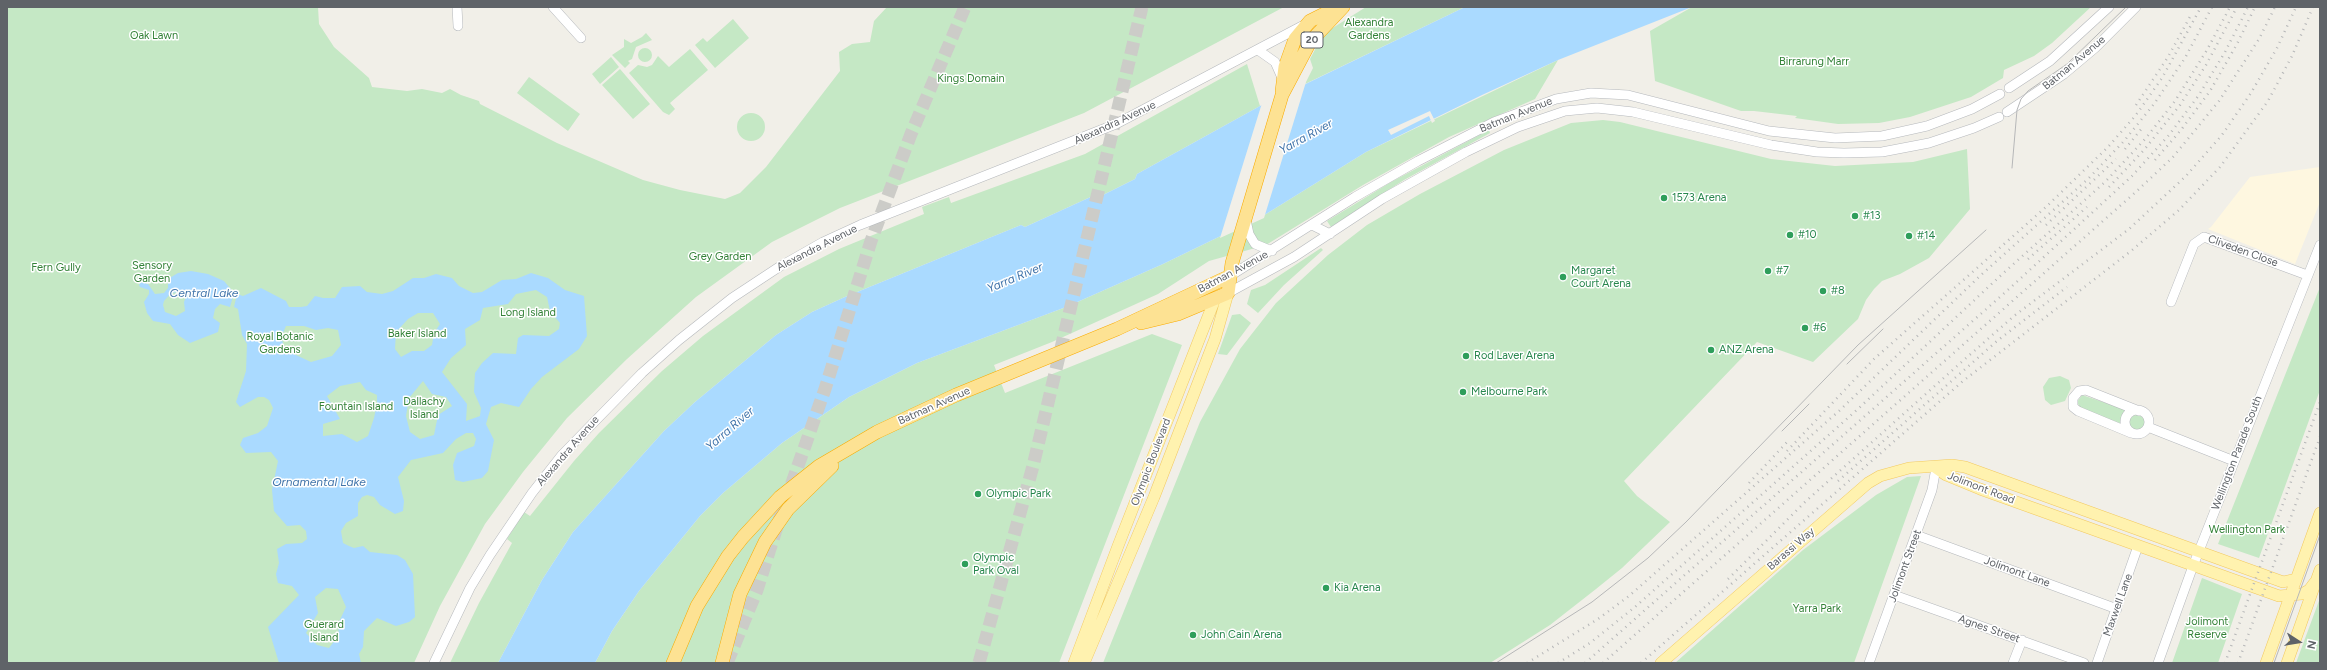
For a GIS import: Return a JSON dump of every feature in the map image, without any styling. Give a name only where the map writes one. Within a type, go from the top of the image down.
[{"type":"highway","name":"Alexandra Avenue","points":[[1316,17],[1338,7]]},
{"type":"highway","name":"Olympic Boulevard","points":[[1284,85],[1310,42],[1343,7]]},
{"type":"highway","name":"Olympic Boulevard","points":[[1215,299],[1227,277],[1232,262],[1244,237],[1245,217],[1284,85],[1293,42],[1304,27],[1316,17]]},
{"type":"highway","name":"Olympic Boulevard","points":[[1227,277],[1228,293]]},
{"type":"highway","name":"Batman Avenue","points":[[862,441],[956,395],[1118,329],[1227,277]]},
{"type":"highway","name":"Batman Avenue","points":[[1118,329],[1178,314],[1228,293]]},
{"type":"highway","points":[[673,663],[697,606],[713,578],[743,536],[780,497],[802,478],[862,441]]},
{"type":"highway","points":[[722,663],[740,594],[765,542],[788,509],[802,494],[862,441]]},
{"type":"main road","name":"Olympic Boulevard","points":[[1084,663],[1148,513],[1224,313],[1228,293]]},
{"type":"main road","name":"Olympic Boulevard","points":[[1074,663],[1118,546],[1215,299]]},
{"type":"main road","points":[[1188,367],[1199,365],[1204,366]]},
{"type":"main road","name":"Jolimont Road","points":[[1936,468],[1949,465],[1961,466],[2284,582],[2296,579]]},
{"type":"main road","name":"Jolimont Road","points":[[1936,468],[1962,482],[2279,596],[2289,597],[2306,593],[2316,582]]},
{"type":"main road","name":"Barassi Way","points":[[1661,663],[1868,484],[1880,476],[1901,469],[1936,468]]},
{"type":"main road","points":[[2013,501],[2018,487]]},
{"type":"main road","points":[[1134,506],[1140,513],[1148,513]]},
{"type":"main road","points":[[2266,663],[2320,513]]},
{"type":"main road","points":[[1118,546],[1131,551]]},
{"type":"main road","points":[[2287,663],[2320,570]]},
{"type":"street","points":[[457,7],[458,26]]},
{"type":"street","points":[[553,7],[581,38]]},
{"type":"street","name":"Batman Avenue","points":[[2009,88],[2050,61],[2109,7]]},
{"type":"street","name":"Batman Avenue","points":[[1228,293],[1294,257],[1382,199],[1466,152],[1518,127],[1565,111],[1582,108],[1613,108],[1644,114],[1771,145],[1817,152],[1844,154],[1897,150],[1929,143],[1974,128],[2003,115],[2064,74],[2136,7]]},
{"type":"street","name":"Alexandra Avenue","points":[[434,663],[470,588],[490,555],[532,493],[561,456],[642,373],[684,335],[732,298],[779,267],[823,242],[860,225],[1116,124],[1258,50],[1316,17]]},
{"type":"street","points":[[1258,50],[1275,62],[1284,85]]},
{"type":"street","name":"Batman Avenue","points":[[1227,277],[1272,251],[1356,197],[1418,162],[1494,122],[1556,99],[1591,94],[1614,94],[1643,97],[1769,131],[1820,138],[1851,138],[1898,133],[1927,126],[1972,110],[2000,94]]},
{"type":"street","points":[[1613,108],[1614,94]]},
{"type":"street","points":[[1972,110],[1974,128]]},
{"type":"street","points":[[1312,224],[1330,234]]},
{"type":"street","points":[[1244,237],[1272,251]]},
{"type":"street","name":"Cliveden Close","points":[[2171,302],[2194,244],[2204,237],[2307,275]]},
{"type":"street","name":"Wellington Parade South","points":[[2158,663],[2193,566],[2320,245]]},
{"type":"street","points":[[2086,390],[2139,411],[2147,417],[2148,427],[2141,434],[2131,433],[2078,411],[2073,407],[2073,398],[2077,392],[2086,390]]},
{"type":"street","points":[[2131,433],[2126,427],[2125,419],[2131,412],[2139,411]]},
{"type":"street","points":[[2148,427],[2234,461]]},
{"type":"street","name":"Jolimont Street","points":[[1870,663],[1932,490],[1936,468]]},
{"type":"street","name":"Jolimont Lane","points":[[1916,535],[2117,609]]},
{"type":"street","name":"Maxwell Lane","points":[[2097,663],[2138,546]]},
{"type":"street","name":"Agnes Street","points":[[1894,595],[2084,663]]},
{"type":"street","points":[[2013,663],[2022,640]]},
{"type":"shaded area","points":[[2320,167],[2320,202],[2295,264],[2208,229],[2250,177]]},
{"type":"green space","name":"Royal Botanic Gardens","points":[[7,7],[318,7],[319,24],[334,47],[369,78],[372,87],[407,91],[422,89],[442,93],[450,89],[461,95],[479,101],[480,104],[557,143],[643,180],[680,190],[725,199],[740,193],[766,167],[840,71],[839,52],[852,44],[870,42],[874,21],[887,7],[1284,7],[1084,113],[840,208],[772,242],[696,297],[627,359],[567,418],[523,472],[485,524],[440,606],[414,663],[7,663]]},
{"type":"green space","name":"Alexandra Gardens","points":[[1366,7],[1465,7],[1305,84],[1313,68],[1310,59],[1320,40],[1331,29]]},
{"type":"green space","name":"Birrarung Marr","points":[[1692,7],[2091,7],[2052,43],[2034,56],[2004,70],[2003,78],[1971,97],[1910,117],[1879,123],[1838,124],[1795,118],[1797,116],[1741,111],[1655,81],[1650,31]]},
{"type":"green space","points":[[733,19],[749,38],[715,68],[695,45],[703,38],[707,42]]},
{"type":"green space","points":[[646,33],[652,40],[636,47],[632,59],[628,61],[630,63],[625,68],[612,55],[624,47],[624,39],[631,43]]},
{"type":"green space","points":[[642,48],[648,48],[652,52],[652,58],[648,62],[642,62],[638,58],[638,52]]},
{"type":"green space","points":[[690,49],[708,70],[670,103],[675,109],[669,115],[663,112],[629,73],[638,65],[647,67],[652,65],[658,56],[669,67]]},
{"type":"green space","points":[[611,57],[619,67],[600,84],[592,74]]},
{"type":"green space","name":"Olympic Park","points":[[1558,60],[1535,99],[1449,137],[1363,185],[1266,245],[1209,261],[1158,294],[1052,342],[994,365],[1005,393],[1152,334],[1182,345],[1059,663],[595,663],[612,631],[639,591],[700,516],[723,493],[782,443],[849,397],[917,363],[1066,307],[1163,264],[1266,214],[1366,152]]},
{"type":"green space","points":[[1247,64],[1260,106],[1137,174],[1135,179],[1099,197],[1095,195],[1025,227],[1021,225],[845,297],[812,312],[776,335],[695,402],[664,431],[573,532],[542,580],[498,663],[450,663],[479,603],[512,543],[507,539],[524,512],[530,516],[574,461],[599,433],[662,371],[703,336],[784,277],[839,249],[924,214],[922,207],[949,197],[951,203],[1085,154]]},
{"type":"green space","points":[[620,69],[650,104],[633,119],[602,85]]},
{"type":"green space","points":[[529,77],[580,114],[568,131],[517,93]]},
{"type":"green space","points":[[751,113],[761,117],[765,127],[761,137],[751,141],[741,137],[737,127],[741,117]]},
{"type":"green space","name":"Melbourne Park","points":[[1603,120],[1620,122],[1771,159],[1835,166],[1913,162],[1967,149],[1970,209],[1929,258],[1900,274],[1882,281],[1866,300],[1858,319],[1813,362],[1757,342],[1624,481],[1637,496],[1670,522],[1622,568],[1596,589],[1550,625],[1490,663],[1103,663],[1200,422],[1240,349],[1276,303],[1328,255],[1367,225],[1420,194],[1504,150],[1571,123]]},
{"type":"green space","points":[[1489,130],[1490,133],[1404,180],[1331,227],[1327,221],[1391,182]]},
{"type":"green space","points":[[1321,248],[1323,250],[1284,285],[1258,313],[1247,304],[1251,290],[1265,285]]},
{"type":"green space","name":"Wellington Park","points":[[2320,287],[2320,390],[2259,558],[2218,544]]},
{"type":"green space","points":[[1240,314],[1251,323],[1227,355],[1218,354],[1232,315]]},
{"type":"green space","points":[[2060,376],[2069,380],[2071,388],[2065,401],[2051,405],[2045,400],[2043,387],[2049,378]]},
{"type":"green space","points":[[2082,395],[2127,410],[2122,424],[2081,409],[2077,402]]},
{"type":"green space","points":[[2137,415],[2143,417],[2145,423],[2143,429],[2137,431],[2131,429],[2129,423],[2131,417]]},
{"type":"green space","name":"Yarra Park","points":[[1921,476],[1854,663],[1675,663],[1803,550],[1876,495],[1907,477]]},
{"type":"green space","name":"Jolimont Reserve","points":[[2202,578],[2242,594],[2218,663],[2172,663]]},
{"type":"green space","points":[[2320,598],[2320,663],[2296,663]]},
{"type":"water","name":"Yarra River","points":[[1465,7],[1692,7],[1558,60],[1482,95],[1366,152],[1266,214],[1163,264],[1066,307],[917,363],[849,397],[782,443],[723,493],[700,516],[639,591],[612,631],[595,663],[498,663],[542,580],[573,532],[664,431],[695,402],[776,335],[812,312],[845,297],[1021,225],[1025,227],[1095,195],[1099,197],[1135,179],[1137,174],[1260,106]]},
{"type":"water","name":"Central Lake","points":[[191,271],[208,274],[224,281],[234,293],[230,307],[220,304],[215,309],[213,318],[220,323],[218,332],[190,343],[178,335],[170,324],[153,321],[147,313],[144,302],[149,294],[149,290],[140,287],[139,285],[141,282],[148,284],[155,294],[164,293],[168,288],[168,279],[178,273]],"holes":[[[179,292],[186,297],[184,302],[185,311],[176,316],[165,312],[163,305],[164,301],[171,293]]]},
{"type":"water","name":"Ornamental Lake","points":[[531,273],[548,278],[565,290],[584,296],[587,336],[579,349],[542,377],[531,389],[519,407],[501,403],[491,407],[486,424],[494,440],[488,471],[482,478],[463,482],[455,480],[453,465],[457,453],[474,446],[476,439],[473,433],[466,433],[456,439],[443,453],[411,460],[398,477],[404,501],[403,511],[395,514],[380,505],[374,497],[367,495],[362,497],[358,503],[358,516],[346,523],[341,531],[343,543],[349,546],[354,548],[363,546],[370,552],[397,555],[405,560],[413,574],[415,617],[409,622],[396,626],[377,618],[364,631],[363,647],[359,654],[361,663],[279,663],[268,627],[299,595],[292,586],[278,583],[276,574],[279,563],[277,549],[286,544],[302,543],[307,539],[306,531],[300,525],[287,526],[274,511],[272,490],[278,461],[271,452],[246,453],[240,445],[243,438],[258,433],[267,426],[273,408],[269,400],[264,397],[258,397],[240,407],[236,402],[246,371],[247,344],[242,335],[238,309],[234,307],[237,294],[243,296],[261,288],[286,301],[289,307],[301,307],[307,306],[315,296],[335,298],[342,287],[360,286],[367,292],[382,294],[393,291],[413,278],[424,278],[436,274],[452,278],[459,286],[473,293],[482,292],[502,280],[516,279]],"holes":[[[536,290],[547,297],[550,311],[560,323],[559,329],[549,336],[523,335],[518,338],[516,354],[493,353],[482,363],[475,373],[474,392],[481,408],[480,416],[466,421],[467,404],[442,372],[451,358],[466,345],[465,329],[480,320],[483,308],[508,304],[516,294]],[[418,313],[433,313],[440,324],[434,333],[432,345],[424,351],[412,351],[401,357],[395,349],[396,332],[408,319]],[[286,326],[304,326],[316,330],[328,328],[338,330],[341,345],[332,356],[311,362],[285,350],[281,337]],[[423,381],[432,394],[446,397],[452,406],[438,415],[434,435],[420,439],[410,432],[406,416],[409,398]],[[360,382],[366,390],[377,395],[374,418],[368,436],[357,442],[342,434],[323,436],[323,424],[340,419],[327,396],[340,386]],[[326,588],[338,589],[346,607],[338,624],[339,635],[329,648],[317,645],[306,633],[318,613],[315,597]]]},
{"type":"pier","points":[[1306,82],[1264,218],[1220,238],[1262,103]]},
{"type":"pier","points":[[1430,111],[1435,121],[1432,123],[1429,116],[1391,135],[1388,130]]},
{"type":"tunnel","points":[[727,663],[757,590],[781,514],[825,389],[871,241],[911,134],[965,7]]},
{"type":"tunnel","points":[[979,663],[1033,466],[1142,7]]},
{"type":"tram line","points":[[2012,168],[2017,110],[2021,99],[2028,91],[2067,64],[2126,7]]},
{"type":"tram line","points":[[1496,663],[1592,602],[1648,558],[1686,522],[1858,345],[1986,230]]},
{"type":"tram line","points":[[1847,364],[1883,329]]},
{"type":"tram line","points":[[1782,431],[1809,404]]},
{"type":"tram line","points":[[2274,663],[2320,535]]},
{"type":"railway","points":[[1787,451],[1874,359],[2046,207],[2108,147],[2136,115],[2162,78],[2201,7]]},
{"type":"railway","points":[[1527,663],[1598,619],[1629,596],[1839,411],[1981,275],[2088,179],[2124,141],[2154,104],[2185,58],[2212,7]]},
{"type":"railway","points":[[1558,663],[1590,643],[1635,607],[1859,408],[1998,278],[2106,181],[2146,138],[2175,101],[2207,50],[2230,7]]},
{"type":"railway","points":[[2109,187],[2144,150],[2180,105],[2206,65],[2237,7]]},
{"type":"railway","points":[[1585,663],[2009,289],[2132,176],[2169,135],[2199,95],[2225,52],[2248,7]]},
{"type":"railway","points":[[2155,160],[2181,130],[2210,91],[2237,44],[2255,7]]},
{"type":"railway","points":[[1603,663],[2138,190],[2173,157],[2219,101],[2259,39],[2275,7]]},
{"type":"railway","points":[[1728,579],[1805,502],[1965,359],[2014,316],[2129,229],[2186,176],[2222,135],[2251,93],[2277,48],[2296,7]]},
{"type":"railway","points":[[1641,663],[1963,381],[2131,251],[2179,210],[2220,167],[2268,101],[2292,56],[2313,7]]},
{"type":"railway","points":[[2136,105],[2168,57],[2192,13]]},
{"type":"railway","points":[[2125,149],[2143,127]]},
{"type":"railway","points":[[2046,225],[2116,159]]},
{"type":"railway","points":[[2028,259],[2087,207]]},
{"type":"railway","points":[[1838,481],[1997,341],[2067,287]]},
{"type":"railway","points":[[2225,663],[2320,402]]},
{"type":"railway","points":[[2238,663],[2320,437]]},
{"type":"railway","points":[[1749,483],[1788,441]]},
{"type":"place","name":"1573 Arena","points":[[1664,198]]},
{"type":"place","name":"#13","points":[[1855,216]]},
{"type":"place","name":"#10","points":[[1790,235]]},
{"type":"place","name":"#14","points":[[1909,236]]},
{"type":"place","name":"#7","points":[[1768,271]]},
{"type":"place","name":"Margaret Court Arena","points":[[1563,277]]},
{"type":"place","name":"#8","points":[[1823,291]]},
{"type":"place","name":"#6","points":[[1805,328]]},
{"type":"place","name":"ANZ Arena","points":[[1711,350]]},
{"type":"place","name":"Rod Laver Arena","points":[[1466,356]]},
{"type":"place","name":"Melbourne Park","points":[[1463,392]]},
{"type":"place","name":"Olympic Park","points":[[978,494]]},
{"type":"place","name":"Olympic Park Oval","points":[[965,564]]},
{"type":"place","name":"Kia Arena","points":[[1326,588]]},
{"type":"place","name":"John Cain Arena","points":[[1193,635]]},
{"type":"park label","name":"Oak Lawn","points":[[154,36]]},
{"type":"park label","name":"Kings Domain","points":[[971,79]]},
{"type":"park label","name":"Grey Garden","points":[[720,257]]},
{"type":"park label","name":"Fern Gully","points":[[56,268]]},
{"type":"park label","name":"Sensory Garden","points":[[152,272]]},
{"type":"park label","name":"Long Island","points":[[528,313]]},
{"type":"park label","name":"Baker Island","points":[[417,334]]},
{"type":"park label","name":"Fountain Island","points":[[356,407]]},
{"type":"park label","name":"Dallachy Island","points":[[424,408]]},
{"type":"park label","name":"Guerard Island","points":[[324,631]]}]
